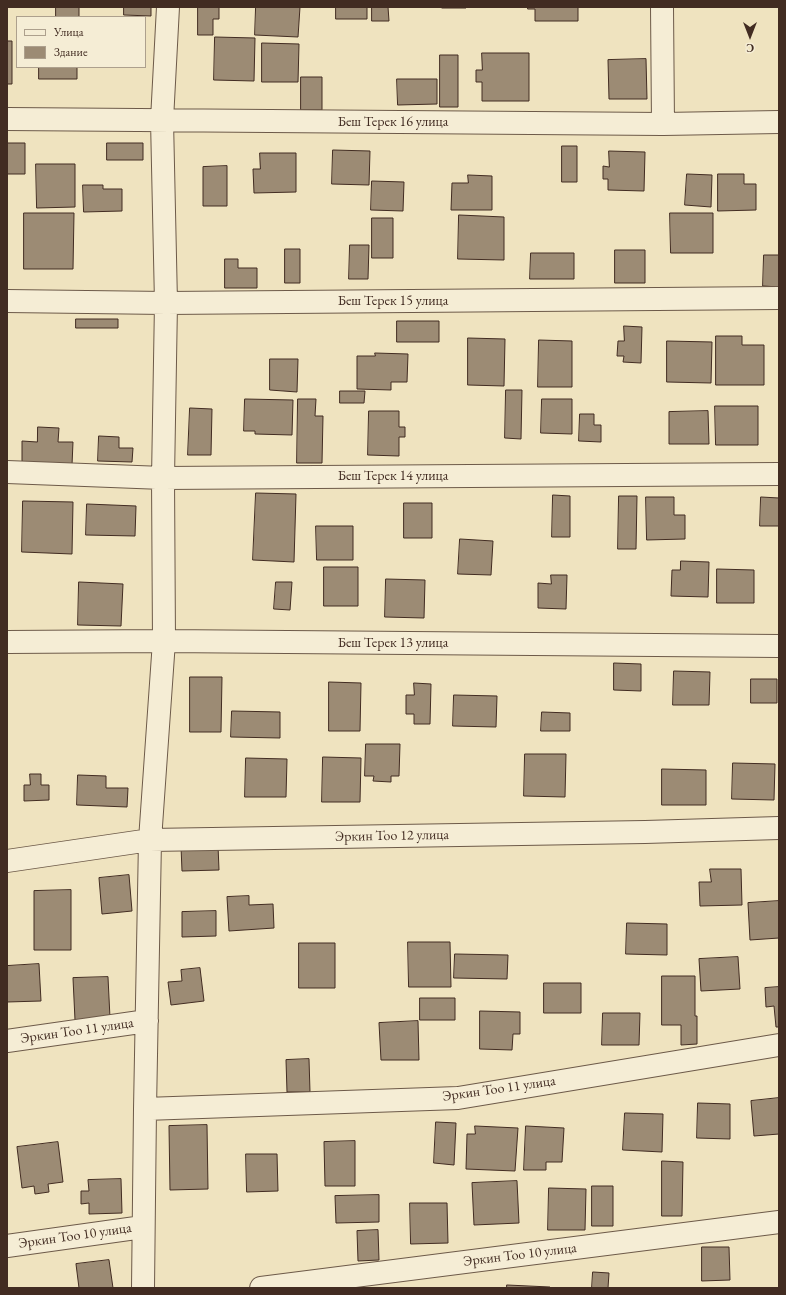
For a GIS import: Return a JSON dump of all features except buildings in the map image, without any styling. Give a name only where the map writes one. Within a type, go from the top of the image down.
[{"type":"street","points":[[143,1288],[150,840],[164,641],[163,478],[166,303],[162,120],[168,7]]},
{"type":"street","points":[[662,7],[662,124]]},
{"type":"street","name":"Беш Терек 16 улица","points":[[7,119],[662,124],[779,122]]},
{"type":"street","name":"Беш Терек 15 улица","points":[[7,302],[166,303],[779,298]]},
{"type":"street","name":"Беш Терек 14 улица","points":[[7,472],[163,478],[779,474]]},
{"type":"street","name":"Беш Терек 13 улица","points":[[7,642],[164,641],[779,646]]},
{"type":"street","name":"Эркин Тоо 12 улица","points":[[7,861],[150,840],[645,832],[779,828]]},
{"type":"street","name":"Эркин Тоо 11 улица","points":[[7,1041],[147,1021]]},
{"type":"street","name":"Эркин Тоо 11 улица","points":[[145,1109],[458,1098],[779,1045]]},
{"type":"street","name":"Эркин Тоо 10 улица","points":[[261,1288],[779,1222]]},
{"type":"street","name":"Эркин Тоо 10 улица","points":[[7,1246],[143,1227]]}]
